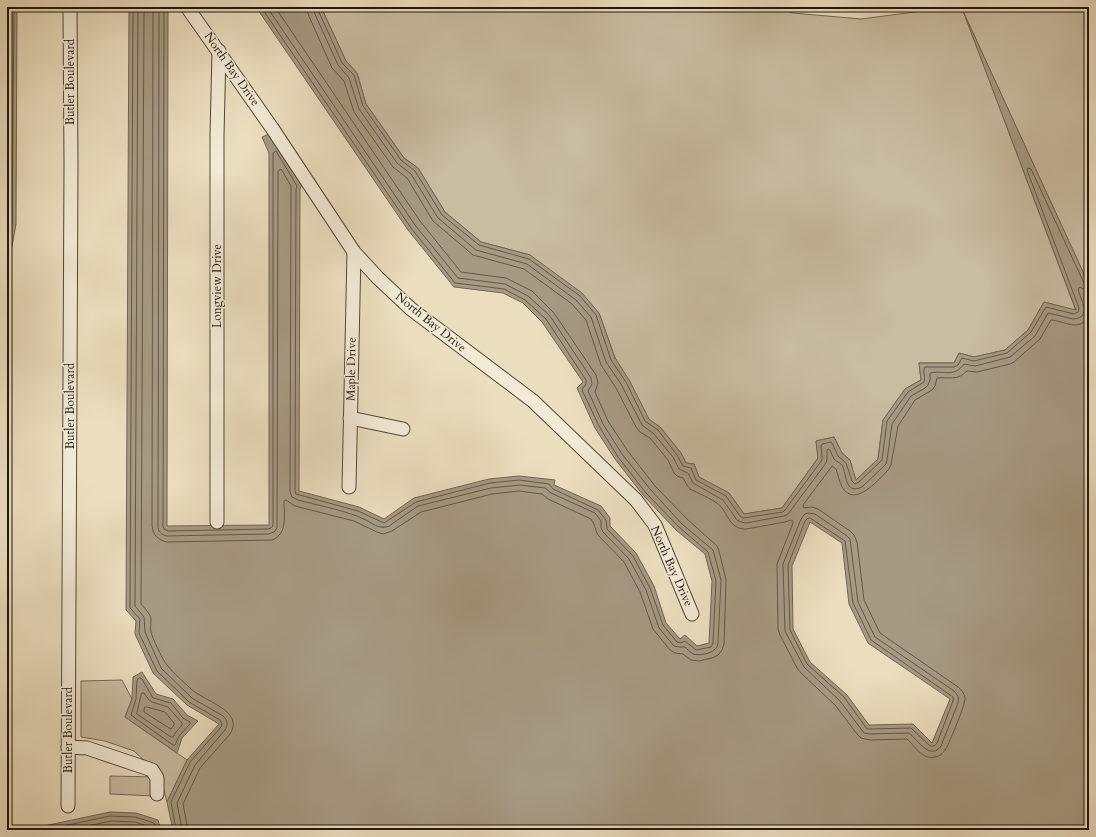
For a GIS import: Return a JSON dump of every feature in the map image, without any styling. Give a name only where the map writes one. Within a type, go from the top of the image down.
[{"type":"street","name":"Butler Boulevard","points":[[68,806],[71,173],[70,7]]},
{"type":"street","name":"North Bay Drive","points":[[188,7],[272,128],[354,252],[410,309],[533,401],[636,500],[655,525],[692,614]]},
{"type":"street","name":"Longview Drive","points":[[217,522],[217,135],[219,51]]},
{"type":"street","name":"Maple Drive","points":[[349,487],[354,252]]},
{"type":"street","points":[[350,418],[403,429]]},
{"type":"street","points":[[68,747],[87,748],[152,770],[157,778],[157,794]]},
{"type":"shaded area","points":[[321,7],[774,7],[793,13],[861,19],[930,10],[938,7],[1089,7],[1089,285],[966,18],[1076,311],[1044,302],[1028,330],[1005,350],[974,357],[959,353],[954,363],[919,363],[921,380],[905,389],[883,420],[878,459],[855,481],[850,460],[842,453],[834,437],[816,441],[818,458],[782,508],[744,514],[729,493],[699,477],[694,464],[686,463],[681,453],[660,427],[649,420],[629,380],[615,358],[599,313],[530,255],[481,242],[445,212],[418,168],[404,158],[366,104],[357,73],[346,61]]},
{"type":"shaded area","points":[[122,680],[132,699],[125,717],[187,760],[167,802],[160,775],[134,751],[105,741],[81,737],[81,681]]},
{"type":"shaded area","points":[[110,776],[155,777],[154,796],[110,794]]},
{"type":"water","points":[[7,7],[17,7],[16,224],[7,274]]},
{"type":"water","points":[[129,7],[166,7],[168,10],[167,526],[269,525],[269,153],[262,137],[269,134],[302,185],[300,189],[299,491],[359,507],[384,519],[414,498],[489,479],[519,476],[555,480],[554,485],[601,506],[610,518],[610,526],[636,553],[654,586],[666,623],[680,639],[685,635],[697,646],[709,643],[712,581],[705,554],[676,530],[643,495],[615,459],[595,428],[577,388],[583,382],[542,322],[523,303],[503,293],[454,287],[408,230],[256,7],[321,7],[346,61],[357,73],[366,104],[404,158],[418,168],[445,212],[481,242],[530,255],[582,293],[599,313],[615,358],[629,380],[649,419],[660,427],[681,453],[686,463],[694,464],[699,477],[729,493],[744,514],[782,508],[818,458],[816,441],[834,437],[842,453],[850,460],[856,480],[878,459],[883,420],[905,389],[921,380],[919,363],[954,363],[959,353],[974,357],[1005,350],[1028,330],[1044,302],[1076,310],[963,11],[1089,285],[1089,830],[173,830],[167,802],[187,760],[219,724],[187,705],[153,673],[135,634],[136,621],[126,610]],"holes":[[[810,522],[842,543],[849,604],[868,643],[950,699],[932,743],[913,724],[869,725],[847,695],[810,662],[793,629],[792,566]]]},
{"type":"water","points":[[142,672],[156,694],[173,699],[187,715],[198,721],[182,738],[177,753],[125,717],[132,699],[133,677]]},
{"type":"water","points":[[110,812],[136,813],[158,820],[161,830],[25,830]]}]
